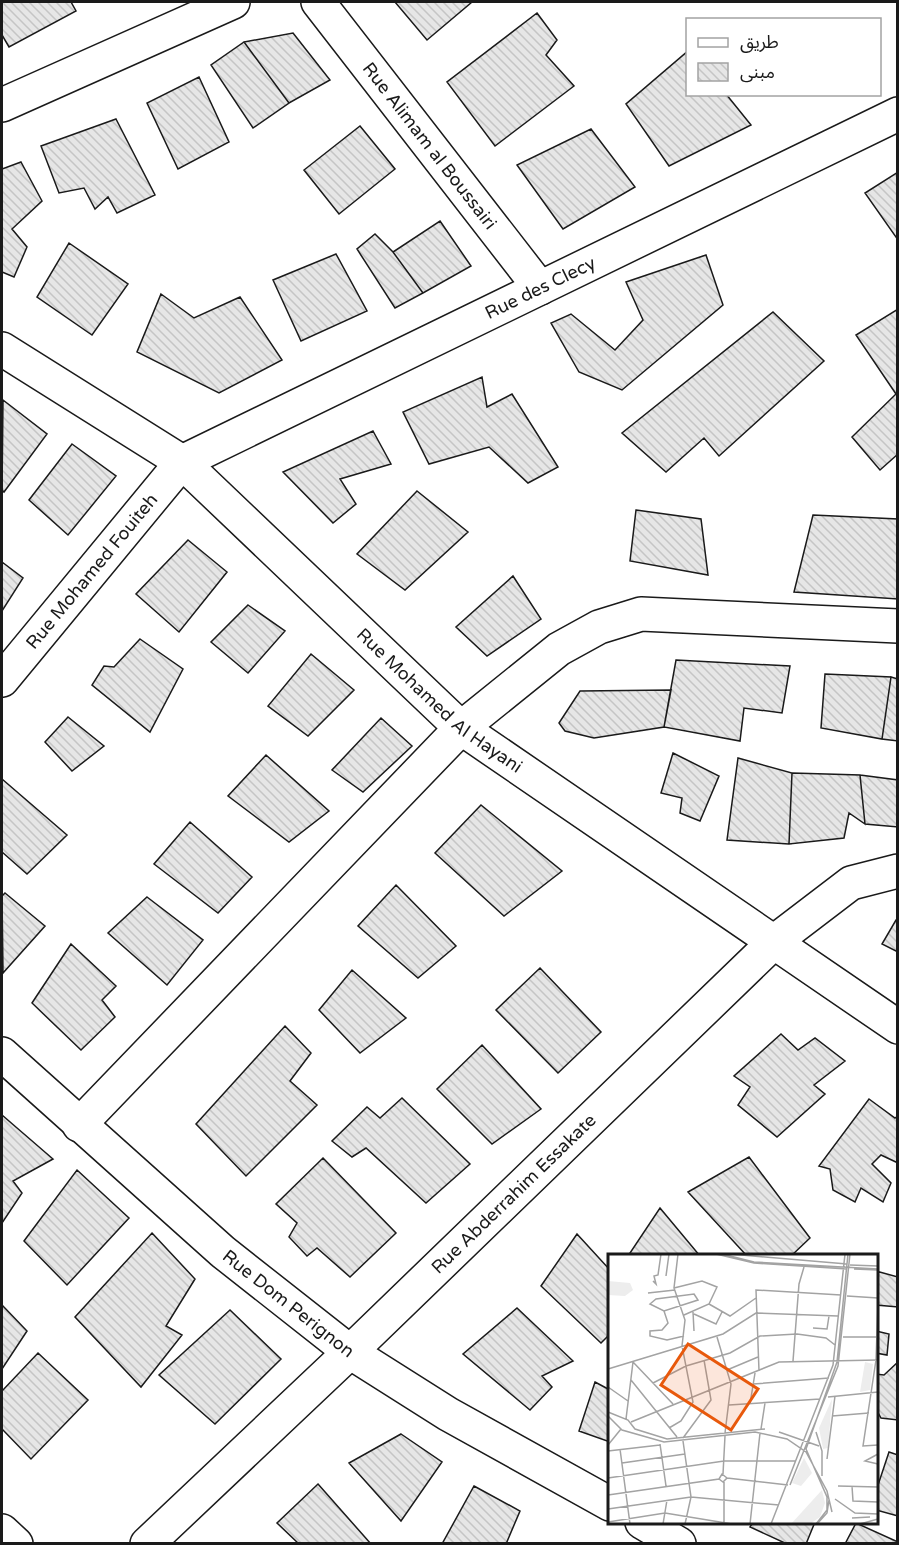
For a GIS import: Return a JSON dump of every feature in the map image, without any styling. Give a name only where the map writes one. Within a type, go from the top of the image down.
[{"type":"street","points":[[2,105],[233,2]]},
{"type":"street","name":"Rue Alimam al Boussairi","points":[[318,2],[540,288]]},
{"type":"street","name":"Rue des Clecy","points":[[182,462],[897,114]]},
{"type":"street","name":"Rue Mohamed Al Hayani","points":[[2,349],[182,462],[461,728],[775,941],[897,1027]]},
{"type":"street","name":"Rue Mohamed Fouiteh","points":[[2,679],[182,462]]},
{"type":"street","points":[[80,1125],[461,728],[559,649],[599,627],[641,614],[897,626]]},
{"type":"street","name":"Rue Abderrahim Essakate","points":[[147,1544],[350,1352],[775,941],[851,883],[897,872]]},
{"type":"street","name":"Rue Dom Perignon","points":[[2,1054],[223,1252],[350,1352],[448,1414],[608,1503]]},
{"type":"street","points":[[645,1524],[680,1544]]},
{"type":"street","points":[[2,1531],[16,1544]]},
{"type":"building","points":[[2,2],[71,2],[76,11],[9,47],[2,35]]},
{"type":"building","points":[[395,2],[472,2],[427,40]]},
{"type":"building","points":[[537,13],[557,40],[546,55],[574,86],[495,146],[447,82]]},
{"type":"building","points":[[293,33],[330,80],[289,103],[244,42]]},
{"type":"building","points":[[244,42],[289,103],[253,128],[211,65]]},
{"type":"building","points":[[686,53],[686,96],[728,96],[751,125],[669,166],[626,104]]},
{"type":"building","points":[[199,77],[229,142],[178,169],[147,103]]},
{"type":"building","points":[[116,119],[155,195],[117,213],[108,197],[95,209],[84,188],[59,193],[41,146]]},
{"type":"building","points":[[360,126],[395,169],[339,214],[304,170]]},
{"type":"building","points":[[591,129],[635,187],[563,229],[517,165]]},
{"type":"building","points":[[21,162],[42,201],[12,229],[27,247],[14,277],[2,272],[2,169]]},
{"type":"building","points":[[898,172],[898,240],[865,193]]},
{"type":"building","points":[[440,221],[471,266],[423,293],[393,252]]},
{"type":"building","points":[[375,234],[393,252],[423,293],[395,308],[357,249]]},
{"type":"building","points":[[69,243],[128,284],[92,335],[37,297]]},
{"type":"building","points":[[336,254],[367,311],[301,341],[273,280]]},
{"type":"building","points":[[706,255],[723,305],[622,390],[579,372],[551,323],[571,314],[615,350],[643,320],[626,282]]},
{"type":"building","points":[[161,294],[194,318],[240,297],[282,360],[219,393],[137,352]]},
{"type":"building","points":[[898,309],[898,454],[880,470],[852,437],[896,394],[856,335]]},
{"type":"building","points":[[773,312],[824,361],[719,456],[704,438],[666,472],[622,433]]},
{"type":"building","points":[[482,377],[487,407],[512,394],[558,467],[528,483],[489,447],[429,464],[403,412]]},
{"type":"building","points":[[3,400],[47,434],[4,492],[2,490]]},
{"type":"building","points":[[373,431],[391,464],[340,479],[356,504],[333,523],[283,472]]},
{"type":"building","points":[[72,444],[116,476],[68,535],[29,500]]},
{"type":"building","points":[[417,491],[468,532],[405,590],[357,554]]},
{"type":"building","points":[[636,510],[701,519],[708,575],[630,561]]},
{"type":"building","points":[[813,515],[898,519],[898,599],[794,592]]},
{"type":"building","points":[[188,540],[227,572],[179,632],[136,594]]},
{"type":"building","points":[[2,562],[23,578],[2,611]]},
{"type":"building","points":[[513,576],[541,619],[487,656],[456,627]]},
{"type":"building","points":[[248,605],[285,631],[248,673],[211,642]]},
{"type":"building","points":[[140,639],[183,669],[150,732],[92,685],[104,666],[114,667]]},
{"type":"building","points":[[311,654],[354,690],[308,736],[268,706]]},
{"type":"building","points":[[676,660],[790,666],[782,713],[744,708],[740,741],[664,727]]},
{"type":"building","points":[[825,674],[891,677],[882,739],[821,728]]},
{"type":"building","points":[[891,677],[898,679],[898,741],[882,739]]},
{"type":"building","points":[[671,690],[664,727],[594,738],[565,731],[559,723],[580,691]]},
{"type":"building","points":[[68,717],[104,746],[72,771],[45,742]]},
{"type":"building","points":[[381,718],[412,746],[363,792],[332,770]]},
{"type":"building","points":[[673,753],[719,776],[700,821],[680,813],[682,798],[661,793]]},
{"type":"building","points":[[266,755],[329,811],[289,842],[228,796]]},
{"type":"building","points":[[738,758],[792,773],[789,844],[727,840]]},
{"type":"building","points":[[792,773],[860,775],[865,824],[849,813],[844,838],[789,844]]},
{"type":"building","points":[[860,775],[898,780],[898,827],[865,824]]},
{"type":"building","points":[[2,779],[67,835],[27,874],[2,852]]},
{"type":"building","points":[[481,805],[562,871],[504,916],[435,853]]},
{"type":"building","points":[[190,822],[252,877],[218,913],[154,864]]},
{"type":"building","points":[[396,885],[456,946],[418,978],[358,926]]},
{"type":"building","points":[[5,893],[45,926],[3,973],[2,896]]},
{"type":"building","points":[[147,897],[203,940],[167,985],[108,933]]},
{"type":"building","points":[[898,920],[898,952],[882,944]]},
{"type":"building","points":[[71,944],[116,986],[102,1000],[115,1017],[81,1050],[32,1003]]},
{"type":"building","points":[[540,968],[601,1032],[558,1073],[496,1010]]},
{"type":"building","points":[[352,970],[406,1018],[360,1053],[319,1010]]},
{"type":"building","points":[[285,1026],[311,1053],[290,1081],[317,1105],[246,1176],[196,1124]]},
{"type":"building","points":[[781,1034],[798,1050],[815,1038],[845,1061],[814,1085],[825,1094],[777,1137],[738,1105],[750,1087],[734,1076]]},
{"type":"building","points":[[482,1045],[541,1109],[492,1144],[437,1089]]},
{"type":"building","points":[[402,1098],[470,1164],[426,1203],[366,1148],[352,1157],[332,1141],[367,1107],[380,1118]]},
{"type":"building","points":[[869,1099],[895,1118],[898,1116],[898,1163],[881,1155],[872,1164],[891,1183],[883,1202],[861,1188],[855,1202],[833,1190],[830,1169],[819,1166]]},
{"type":"building","points":[[2,1115],[53,1159],[13,1181],[22,1193],[2,1223]]},
{"type":"building","points":[[749,1157],[810,1238],[793,1254],[745,1254],[688,1192]]},
{"type":"building","points":[[323,1158],[396,1233],[350,1277],[317,1248],[307,1256],[289,1237],[297,1223],[276,1204]]},
{"type":"building","points":[[77,1170],[129,1218],[67,1285],[24,1241]]},
{"type":"building","points":[[660,1208],[698,1254],[629,1254]]},
{"type":"building","points":[[152,1233],[195,1279],[166,1326],[182,1335],[141,1387],[75,1317]]},
{"type":"building","points":[[577,1234],[608,1268],[608,1336],[601,1343],[541,1286]]},
{"type":"building","points":[[878,1272],[898,1277],[898,1307],[878,1305]]},
{"type":"building","points":[[2,1305],[27,1331],[2,1369]]},
{"type":"building","points":[[517,1308],[573,1361],[542,1376],[552,1387],[530,1410],[463,1354]]},
{"type":"building","points":[[230,1310],[281,1359],[215,1424],[159,1375]]},
{"type":"building","points":[[878,1331],[889,1334],[887,1355],[878,1353]]},
{"type":"building","points":[[38,1353],[88,1400],[31,1459],[2,1429],[2,1391]]},
{"type":"building","points":[[898,1362],[898,1420],[881,1418],[878,1413],[878,1374],[884,1375]]},
{"type":"building","points":[[595,1382],[608,1389],[608,1441],[579,1431]]},
{"type":"building","points":[[401,1434],[442,1462],[401,1521],[349,1463]]},
{"type":"building","points":[[889,1452],[898,1455],[898,1516],[878,1511],[878,1485]]},
{"type":"building","points":[[318,1484],[371,1544],[299,1544],[277,1523]]},
{"type":"building","points":[[474,1486],[520,1511],[506,1544],[442,1544]]},
{"type":"building","points":[[752,1524],[814,1524],[806,1544],[787,1544],[750,1527]]},
{"type":"building","points":[[855,1524],[898,1542],[898,1544],[845,1544]]}]
